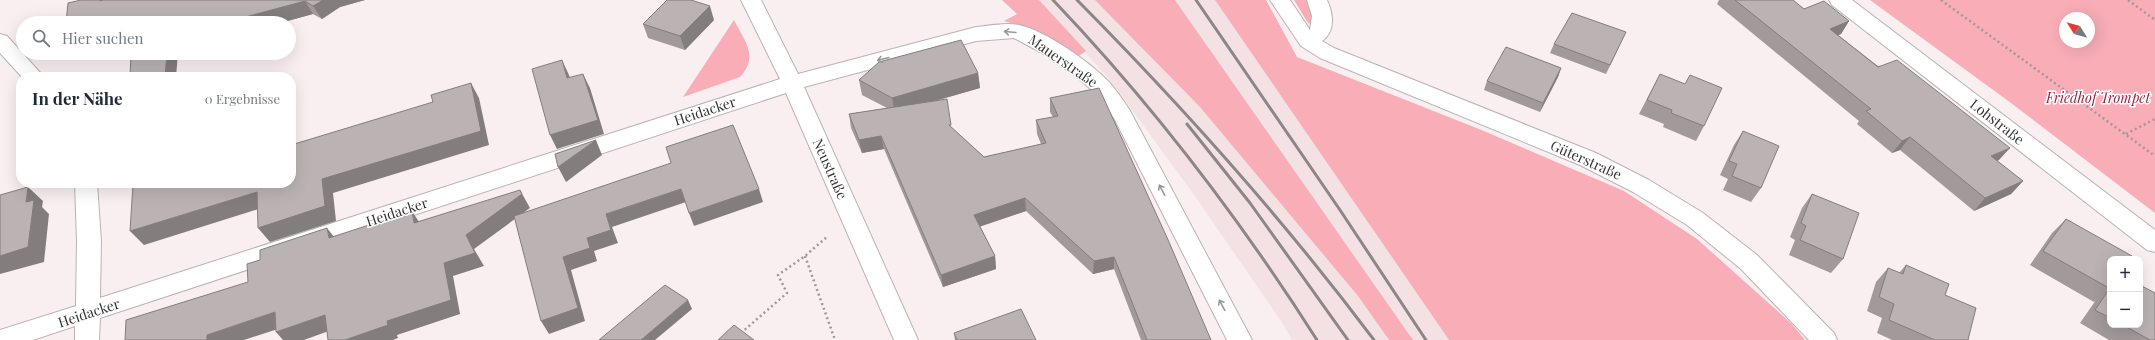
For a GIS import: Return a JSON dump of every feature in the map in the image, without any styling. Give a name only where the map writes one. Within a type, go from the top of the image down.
[{"type":"street","name":"Neustraße","points":[[752,0],[792,83],[906,340]]},
{"type":"street","name":"Güterstraße","points":[[1280,0],[1308,41],[1327,53],[1588,159],[1642,186],[1695,220],[1749,262],[1825,340]]},
{"type":"street","points":[[1308,41],[1320,33],[1323,23],[1323,13],[1317,0]]},
{"type":"street","name":"Lohstraße","points":[[1839,0],[2155,243]]},
{"type":"street","name":"Mauerstraße","points":[[792,83],[976,34],[1005,31],[1020,32],[1035,39],[1100,86],[1122,114],[1240,340]]},
{"type":"street","points":[[0,41],[16,58]]},
{"type":"street","points":[[18,60],[29,72]]},
{"type":"street","name":"Heidacker","points":[[1,340],[89,313],[792,83]]},
{"type":"street","points":[[86,188],[89,313],[87,340]]},
{"type":"path","points":[[1941,0],[2155,156]]},
{"type":"path","points":[[2128,0],[2155,20]]},
{"type":"path","points":[[2126,134],[2155,119]]},
{"type":"path","points":[[739,335],[787,292],[778,275],[805,256],[851,216]]},
{"type":"path","points":[[805,256],[835,340]]},
{"type":"shaded area","points":[[1039,0],[1095,0],[1120,24],[1200,107],[1358,296],[1389,340],[1292,340],[1281,321],[1192,192],[1114,85]]},
{"type":"shaded area","points":[[1175,0],[1215,0],[1449,340],[1413,340]]},
{"type":"green space","points":[[1002,0],[1039,0],[1086,51],[1077,57],[1040,32],[1004,21],[1017,14]]},
{"type":"green space","points":[[1095,0],[1175,0],[1413,340],[1389,340],[1358,296],[1200,107]]},
{"type":"green space","points":[[1215,0],[1266,0],[1297,57],[1479,129],[1624,191],[1697,239],[1792,324],[1805,340],[1449,340]]},
{"type":"green space","points":[[1294,0],[1307,0],[1316,21],[1311,24],[1308,23]]},
{"type":"green space","name":"Friedhof Trompet","points":[[1870,0],[2155,0],[2155,213],[2011,103]]},
{"type":"green space","points":[[734,20],[746,42],[748,49],[749,62],[746,69],[740,77],[683,97]]},
{"type":"building","points":[[81,0],[323,0],[313,6],[305,1],[249,16],[67,16],[68,3]]},
{"type":"building","points":[[667,0],[691,0],[710,6],[680,36],[643,24]]},
{"type":"building","points":[[1735,0],[1793,0],[1804,9],[1824,1],[1849,21],[1830,29],[1878,67],[1897,60],[2010,148],[1991,156],[2023,181],[1985,198],[1910,137],[1902,141],[1866,111],[1871,109]]},
{"type":"building","points":[[1572,13],[1626,32],[1610,65],[1554,44]]},
{"type":"building","points":[[961,40],[978,73],[892,98],[859,80],[879,62]]},
{"type":"building","points":[[1506,47],[1561,68],[1543,103],[1487,81]]},
{"type":"building","points":[[131,60],[166,60],[165,72],[130,72]]},
{"type":"building","points":[[562,60],[567,78],[583,74],[598,120],[550,135],[532,69]]},
{"type":"building","points":[[1660,74],[1685,84],[1690,75],[1722,88],[1704,126],[1671,113],[1672,110],[1647,100]]},
{"type":"building","points":[[471,83],[481,131],[322,179],[325,206],[258,228],[257,192],[130,231],[133,188],[296,188],[296,143],[433,102],[431,95]]},
{"type":"building","points":[[1099,88],[1169,242],[1211,340],[1147,340],[1114,257],[1094,261],[1025,198],[974,215],[995,256],[941,275],[881,136],[859,140],[849,114],[947,99],[951,125],[949,125],[984,157],[1046,143],[1036,120],[1058,116],[1050,98]]},
{"type":"building","points":[[733,125],[759,189],[689,213],[681,189],[606,214],[611,230],[587,238],[590,248],[563,257],[578,308],[541,321],[514,216],[671,163],[666,147]]},
{"type":"building","points":[[1743,131],[1779,146],[1761,188],[1732,176],[1737,164],[1729,161]]},
{"type":"building","points":[[596,140],[558,167],[555,154]]},
{"type":"building","points":[[28,188],[26,202],[34,200],[28,247],[0,256],[0,195]]},
{"type":"building","points":[[520,190],[522,194],[466,235],[475,253],[444,263],[451,300],[387,321],[388,325],[345,340],[328,340],[325,315],[276,332],[275,312],[207,335],[207,340],[125,340],[126,320],[248,282],[247,264],[260,260],[260,250],[327,228],[329,238],[412,211],[414,223]]},
{"type":"building","points":[[1812,194],[1859,213],[1843,259],[1800,240],[1806,226],[1801,223]]},
{"type":"building","points":[[2066,219],[2132,256],[2107,256],[2107,287],[2043,251]]},
{"type":"building","points":[[1906,265],[1949,284],[1945,295],[1976,308],[1968,340],[1935,340],[1889,320],[1894,304],[1879,297],[1888,268],[1903,274]]},
{"type":"building","points":[[665,285],[688,300],[641,340],[599,340]]},
{"type":"building","points":[[2143,287],[2155,293],[2155,340],[2150,340],[2128,328],[2143,328]]},
{"type":"building","points":[[2107,292],[2107,316],[2095,310]]},
{"type":"building","points":[[1021,309],[1036,340],[957,340],[954,333]]},
{"type":"building","points":[[734,325],[754,340],[718,340]]},
{"type":"railway","points":[[1053,0],[1090,40],[1160,121],[1257,250],[1317,340]]},
{"type":"railway","points":[[1077,0],[1117,40],[1232,165],[1305,251],[1374,340]]},
{"type":"railway","points":[[1196,0],[1340,210],[1426,340]]},
{"type":"railway","points":[[1187,124],[1250,203],[1348,340]]}]
